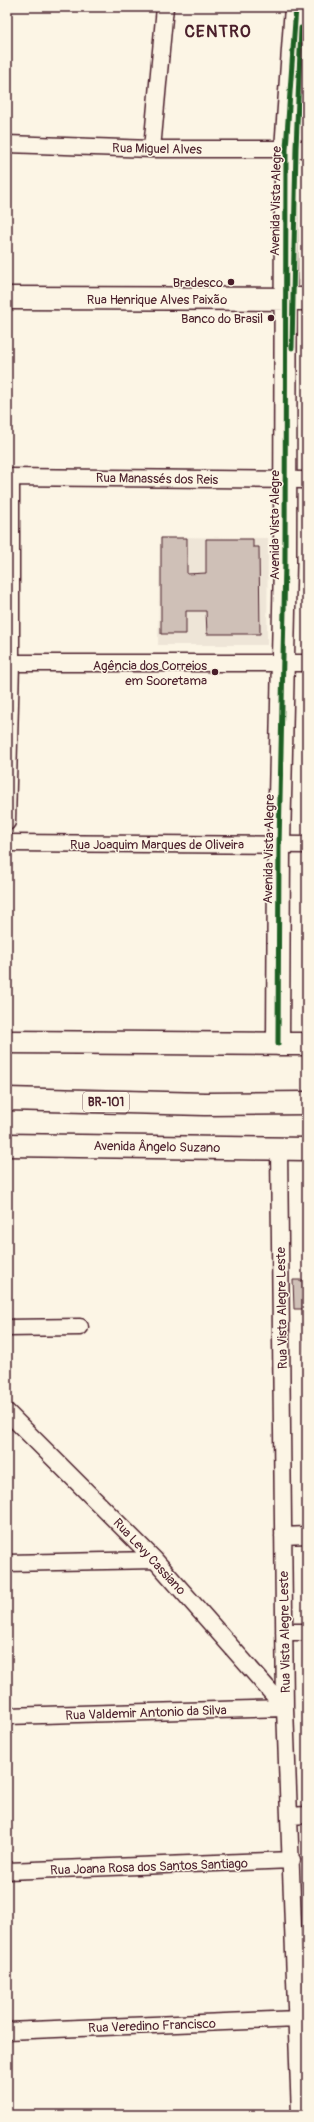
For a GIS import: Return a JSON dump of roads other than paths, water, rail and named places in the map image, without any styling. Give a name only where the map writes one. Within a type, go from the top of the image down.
[{"type":"main road","name":"Avenida Vista Alegre","points":[[278,1044],[279,845],[285,480],[285,299],[297,149],[296,7]]},
{"type":"main road","name":"Rua Henrique Alves Paixão","points":[[7,298],[307,299]]},
{"type":"main road","points":[[7,1042],[307,1044]]},
{"type":"main road","name":"BR-101","points":[[7,1099],[205,1104],[307,1103]]},
{"type":"main road","points":[[205,1104],[307,1115]]},
{"type":"main road","name":"Avenida Ângelo Suzano","points":[[7,1145],[307,1149]]},
{"type":"street","points":[[152,149],[165,7]]},
{"type":"street","name":"Rua Miguel Alves","points":[[7,144],[152,149],[297,149]]},
{"type":"street","points":[[7,822],[9,477]]},
{"type":"street","name":"Rua Manassés dos Reis","points":[[9,477],[307,480]]},
{"type":"street","points":[[9,663],[307,663]]},
{"type":"street","name":"Rua Joaquim Marques de Oliveira","points":[[7,843],[307,845]]},
{"type":"street","name":"Rua Vista Alegre Leste","points":[[279,1148],[285,1708],[289,1816],[301,1956],[297,2020],[300,2115]]},
{"type":"street","points":[[7,1328],[80,1328]]},
{"type":"street","name":"Rua Levy Cassiano","points":[[7,1412],[155,1560],[285,1708]]},
{"type":"street","points":[[283,1536],[307,1535]]},
{"type":"street","points":[[7,1563],[155,1560]]},
{"type":"street","points":[[284,1632],[307,1632]]},
{"type":"street","name":"Rua Valdemir Antonio da Silva","points":[[7,1716],[285,1708]]},
{"type":"street","points":[[289,1816],[307,1815]]},
{"type":"street","name":"Rua Joana Rosa dos Santos Santiago","points":[[7,1871],[292,1860]]},
{"type":"street","name":"Rua Veredino Francisco","points":[[7,2030],[297,2020]]},
{"type":"place","name":"Bradesco","points":[[231,282]]},
{"type":"place","name":"Banco do Brasil","points":[[271,318]]},
{"type":"place","name":"Agência dos Correios em Sooretama","points":[[215,672]]},
{"type":"district","name":"CENTRO","points":[[218,31]]}]
